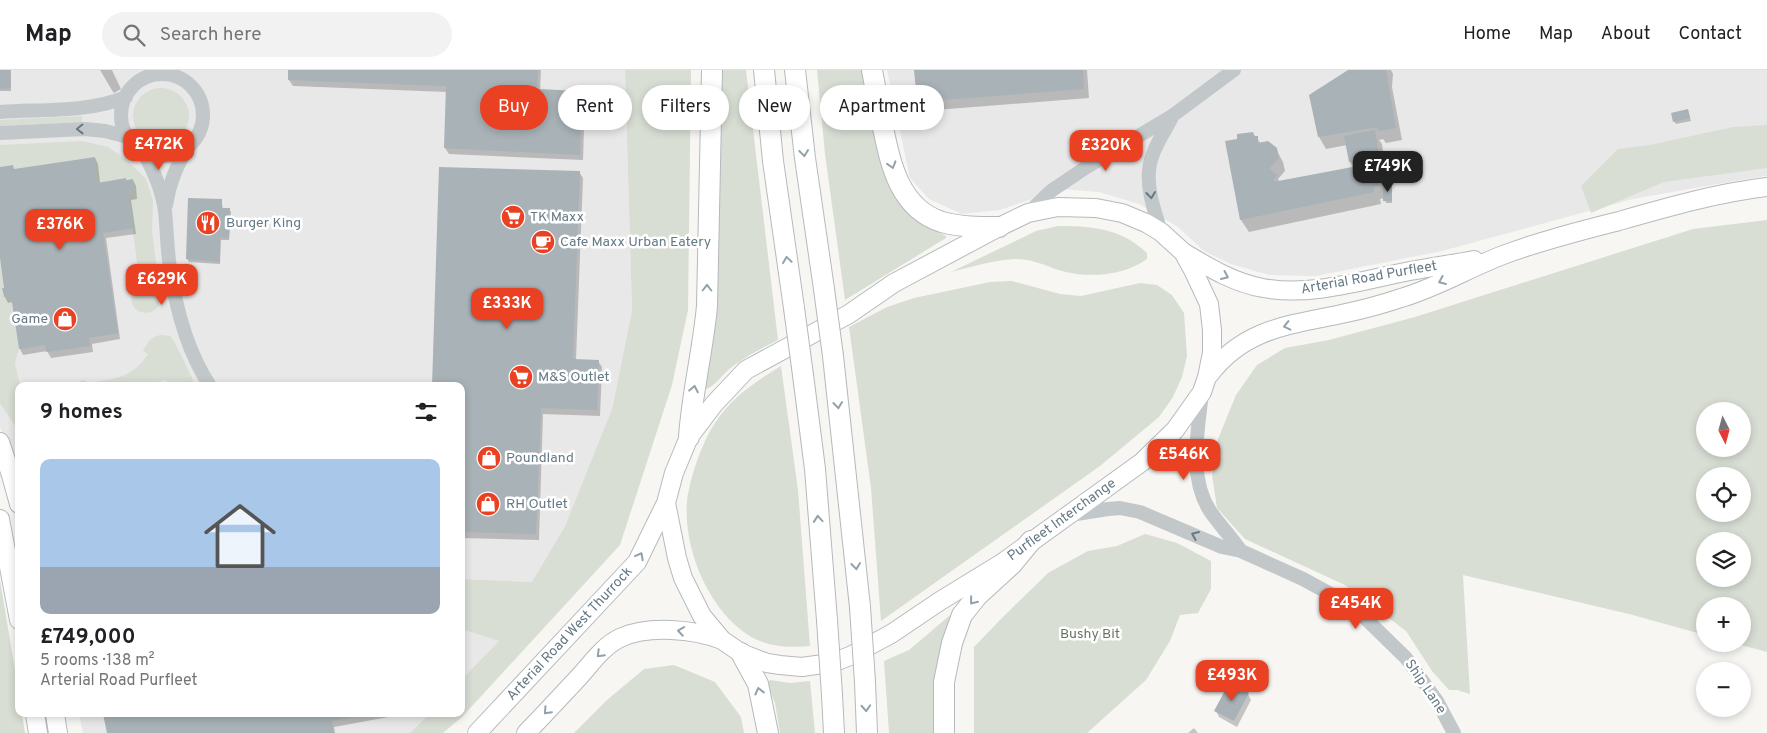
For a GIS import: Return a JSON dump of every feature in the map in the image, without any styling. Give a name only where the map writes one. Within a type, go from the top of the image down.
[{"type":"highway","points":[[689,437],[691,405],[704,337],[707,306],[712,70]]},
{"type":"highway","points":[[764,70],[774,161],[815,469],[834,733]]},
{"type":"highway","points":[[795,70],[805,158],[833,356],[860,607],[867,733]]},
{"type":"highway","points":[[872,70],[888,154],[899,184],[907,197],[921,210],[941,221],[969,227],[999,227]]},
{"type":"highway","points":[[944,733],[944,682],[952,643],[962,615],[978,595],[1012,564],[1031,541]]},
{"type":"highway","points":[[741,653],[758,684],[768,733]]},
{"type":"main road","name":"Arterial Road Purfleet","points":[[1204,385],[1225,356],[1260,334],[1276,328],[1348,313],[1403,298],[1504,255],[1555,238],[1693,201],[1767,187]]},
{"type":"main road","name":"Purfleet Interchange","points":[[1058,207],[1096,208],[1130,215],[1160,232],[1183,252],[1209,304],[1212,353],[1204,385],[1175,430],[1158,448],[1142,462],[1002,563],[891,634],[850,656],[832,663],[802,667],[767,663],[741,653],[722,640],[702,616],[683,578],[666,503],[674,473],[689,437],[714,404],[746,370],[849,314],[894,283],[1028,213],[1058,207]]},
{"type":"main road","name":"Arterial Road Purfleet","points":[[1183,252],[1231,278],[1262,288],[1290,290],[1314,289],[1365,281],[1410,271],[1504,255]]},
{"type":"main road","points":[[0,442],[15,491]]},
{"type":"main road","name":"Arterial Road West Thurrock","points":[[477,733],[637,562],[666,503]]},
{"type":"main road","points":[[0,519],[15,599]]},
{"type":"main road","points":[[526,733],[604,650],[621,638],[667,629],[722,640]]},
{"type":"main road","points":[[35,717],[38,733]]},
{"type":"main road","points":[[55,717],[58,733]]},
{"type":"street","points":[[1028,213],[1051,191],[1085,168],[1172,116],[1234,70]]},
{"type":"street","points":[[165,210],[169,187],[176,167],[189,146],[198,136],[203,111],[200,100],[194,90],[176,74],[144,75],[126,97],[122,108],[124,130],[128,137],[142,150],[152,167],[159,188],[165,210],[170,268],[178,315],[192,355],[208,382]]},
{"type":"street","points":[[0,112],[96,107],[126,97]]},
{"type":"street","points":[[1160,232],[1152,203],[1149,170],[1153,155],[1172,116]]},
{"type":"street","points":[[0,133],[85,129],[104,131],[128,137]]},
{"type":"street","points":[[142,150],[163,156],[175,154],[189,146]]},
{"type":"street","name":"Ship Lane","points":[[1204,385],[1195,444],[1196,471],[1209,509],[1241,551]]},
{"type":"street","name":"Ship Lane","points":[[1066,516],[1108,508],[1134,510],[1222,546],[1241,551],[1303,579],[1336,597],[1364,617],[1389,640],[1417,672],[1437,701],[1454,733]]},
{"type":"shaded area","points":[[0,70],[625,70],[625,85],[558,85],[558,130],[627,130],[632,311],[612,409],[565,526],[532,582],[465,579],[465,382],[15,382],[15,466],[0,427]]},
{"type":"shaded area","points":[[887,70],[1767,70],[1767,176],[1633,199],[1442,251],[1316,276],[1269,275],[1231,264],[1204,251],[1178,227],[1139,204],[1099,192],[1061,189],[1000,210],[962,214],[929,199],[910,178],[900,130],[944,130],[944,85],[890,85]]},
{"type":"shaded area","points":[[465,630],[499,641],[465,676]]},
{"type":"shaded area","points":[[80,717],[426,717],[410,733],[83,733]]},
{"type":"green space","points":[[625,70],[691,70],[691,85],[642,85],[642,130],[690,130],[688,310],[672,385],[620,545],[465,714],[465,676],[499,641],[465,630],[465,579],[532,582],[565,526],[612,409],[632,311],[627,130],[632,130],[632,85],[625,85]]},
{"type":"green space","points":[[722,70],[746,70],[748,85],[739,85],[739,130],[753,130],[778,340],[750,355],[706,389],[704,387],[713,328],[718,265],[721,130],[729,130],[729,85],[722,85]]},
{"type":"green space","points":[[817,70],[864,70],[867,85],[820,85],[820,102]]},
{"type":"green space","points":[[156,88],[166,88],[181,96],[187,105],[189,116],[187,127],[181,136],[166,144],[156,144],[145,139],[138,132],[133,121],[133,111],[138,100],[145,93]]},
{"type":"green space","points":[[82,116],[82,122],[0,126],[0,120]]},
{"type":"green space","points":[[1767,125],[1767,168],[1664,182],[1591,213],[1581,186],[1618,149],[1650,145],[1733,127]]},
{"type":"green space","points":[[823,130],[875,130],[883,171],[890,189],[912,217],[946,236],[946,238],[845,300]]},
{"type":"green space","points":[[83,141],[108,147],[128,161],[146,179],[153,200],[152,231],[160,294],[156,309],[150,312],[144,313],[139,311],[134,307],[132,301],[132,294],[141,293],[128,194],[134,193],[133,179],[126,180],[126,178],[97,183],[95,157],[14,169],[13,165],[0,167],[0,145]]},
{"type":"green space","points":[[1767,220],[1767,652],[1751,648],[1751,597],[1696,597],[1696,633],[1629,614],[1463,575],[1470,694],[1449,690],[1432,671],[1406,631],[1345,585],[1245,539],[1217,508],[1212,475],[1218,439],[1236,395],[1257,365],[1285,348],[1329,340],[1415,317],[1693,229]]},
{"type":"green space","points":[[1058,226],[1094,228],[1116,233],[1127,238],[1147,253],[1147,259],[1129,269],[1098,275],[1066,272],[1022,259],[999,261],[951,272],[1036,231]]},
{"type":"green space","points":[[0,258],[4,288],[2,289],[4,297],[11,296],[19,349],[15,363],[19,382],[15,382],[15,426],[0,403]]},
{"type":"green space","points":[[1012,281],[1060,294],[1081,296],[1140,283],[1157,285],[1172,295],[1184,313],[1187,356],[1182,377],[1173,397],[1159,417],[1100,466],[881,621],[871,488],[849,327],[887,307],[914,298],[990,282]]},
{"type":"green space","points":[[162,335],[170,336],[194,382],[167,382],[166,380],[157,382],[92,382],[113,379],[135,369],[148,354],[143,351],[147,344],[155,337]]},
{"type":"green space","points":[[781,366],[798,490],[810,646],[786,647],[762,642],[748,635],[734,624],[710,594],[701,576],[689,538],[687,519],[687,501],[694,471],[710,431],[736,398],[753,384]]},
{"type":"green space","name":"Bushy Bit","points":[[1145,534],[1177,543],[1211,561],[1211,589],[1198,613],[1180,615],[1170,641],[1146,680],[1087,733],[974,733],[974,647],[1048,573],[1088,551],[1117,546]]},
{"type":"green space","points":[[0,580],[15,670],[15,717],[22,717],[25,733],[0,733]]},
{"type":"green space","points":[[949,616],[952,617],[941,647],[936,674],[937,733],[889,733],[884,661],[909,650]]},
{"type":"green space","points":[[674,665],[715,682],[741,717],[744,733],[574,733],[607,700],[644,669]]},
{"type":"green space","points":[[770,680],[790,683],[810,681],[815,733],[780,733],[775,703],[767,683]]},
{"type":"green space","points":[[426,717],[462,717],[443,733],[410,733]]},
{"type":"building","points":[[0,70],[10,70],[11,88],[0,89]]},
{"type":"building","points":[[288,70],[538,70],[537,85],[480,85],[480,130],[548,130],[548,89],[558,90],[558,130],[581,130],[580,155],[444,148],[446,86],[288,80]]},
{"type":"building","points":[[914,70],[1083,70],[1084,89],[944,100],[944,85],[915,85]]},
{"type":"building","points":[[1348,70],[1386,70],[1396,128],[1378,131],[1377,127],[1318,137],[1309,95]]},
{"type":"building","points":[[1688,109],[1690,118],[1673,122],[1671,113]]},
{"type":"building","points":[[1375,130],[1382,175],[1378,176],[1379,186],[1374,187],[1374,192],[1240,220],[1225,141],[1237,139],[1237,134],[1253,132],[1254,136],[1258,136],[1258,143],[1268,141],[1277,148],[1279,158],[1269,169],[1277,175],[1273,182],[1363,165],[1362,160],[1349,162],[1344,136]]},
{"type":"building","points":[[95,157],[97,183],[126,178],[126,180],[133,179],[134,193],[128,194],[133,228],[103,233],[118,333],[89,338],[90,346],[46,352],[45,345],[19,349],[11,296],[4,297],[2,288],[4,288],[0,258],[0,167],[13,165],[14,169]]},
{"type":"building","points":[[439,167],[580,171],[573,359],[599,360],[597,410],[541,408],[536,534],[465,532],[465,382],[432,382]]},
{"type":"building","points":[[1383,186],[1392,186],[1392,201],[1383,201]]},
{"type":"building","name":"Burger King","points":[[188,198],[222,199],[222,208],[230,208],[229,238],[220,237],[220,262],[186,259]]},
{"type":"building","points":[[1229,683],[1249,693],[1234,721],[1214,711]]},
{"type":"building","points":[[104,717],[354,717],[332,721],[334,733],[107,733]]},
{"type":"place","name":"TK Maxx","points":[[513,217]]},
{"type":"place","name":"Burger King","points":[[208,223]]},
{"type":"place","name":"Cafe Maxx Urban Eatery","points":[[543,242]]},
{"type":"place","name":"Game","points":[[65,319]]},
{"type":"place","name":"M&S Outlet","points":[[521,377]]},
{"type":"place","name":"Poundland","points":[[489,458]]},
{"type":"place","name":"RH Outlet","points":[[488,504]]}]
